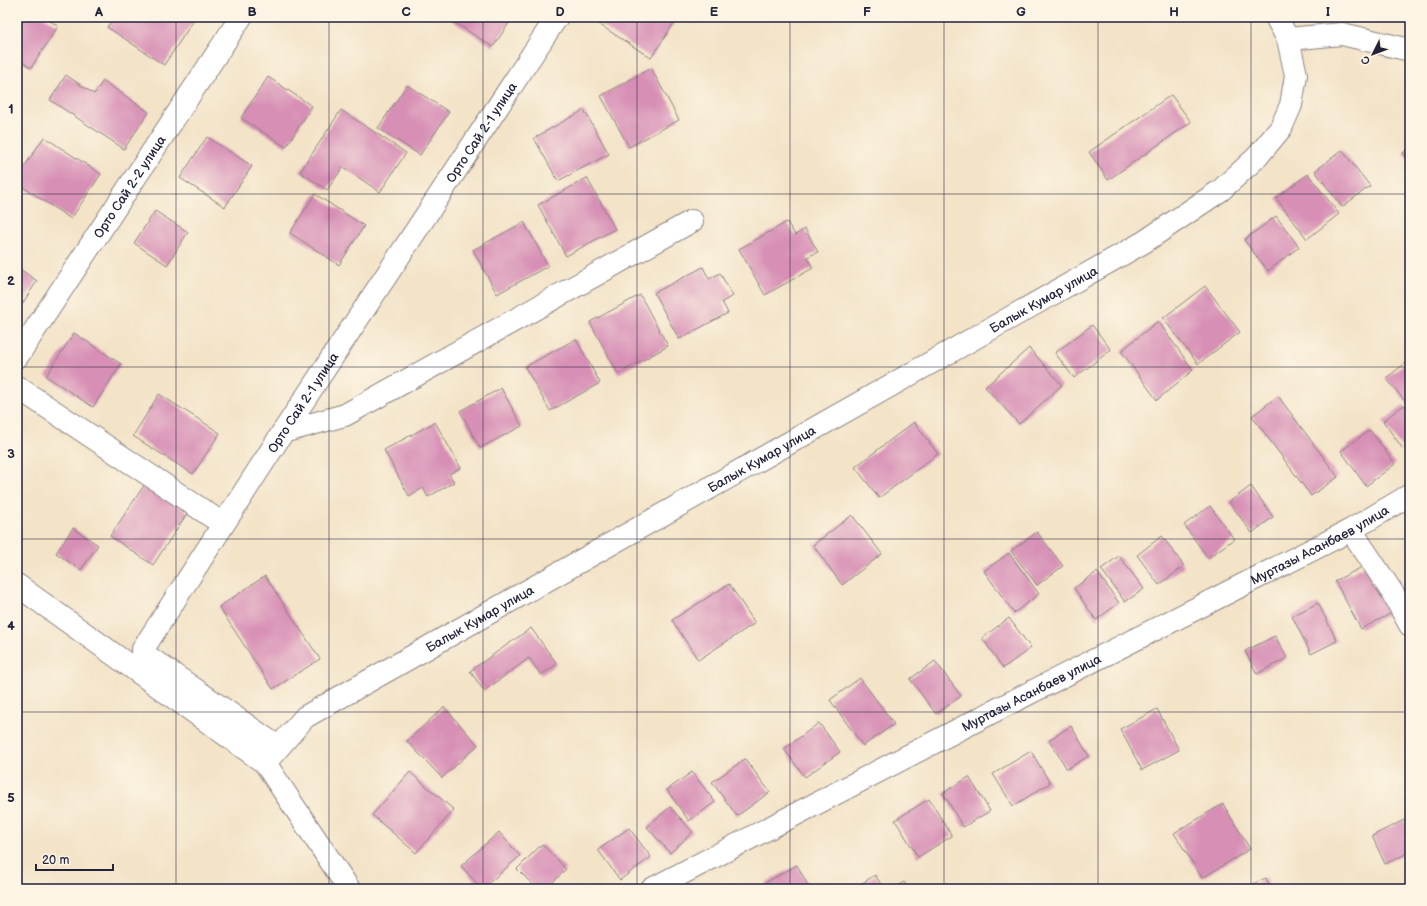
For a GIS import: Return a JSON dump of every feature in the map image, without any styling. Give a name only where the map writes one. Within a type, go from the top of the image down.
[{"type":"street","name":"Орто Сай 2-2 улица","points":[[17,357],[241,17]]},
{"type":"street","name":"Орто Сай 2-1 улица","points":[[272,755],[143,652],[147,642],[223,524],[557,17]]},
{"type":"street","name":"Балык Кумар улица","points":[[272,755],[305,716],[1144,242],[1221,190],[1257,157],[1280,128],[1291,105],[1296,75],[1288,39],[1276,17]]},
{"type":"street","points":[[1288,39],[1342,34],[1410,50]]},
{"type":"street","points":[[283,432],[345,415],[692,221]]},
{"type":"street","points":[[17,387],[223,524]]},
{"type":"street","name":"Муртазы Асанбаев улица","points":[[652,889],[1009,703],[1351,530],[1410,495]]},
{"type":"street","points":[[1351,530],[1392,592],[1410,625]]},
{"type":"street","points":[[17,584],[272,755],[349,889]]},
{"type":"building","points":[[17,17],[44,17],[58,26],[31,68],[17,58]]},
{"type":"building","points":[[114,17],[189,17],[194,20],[164,65],[107,27]]},
{"type":"building","points":[[453,17],[513,17],[493,47],[451,20]]},
{"type":"building","points":[[601,17],[678,17],[651,58],[597,23]]},
{"type":"building","points":[[651,68],[679,120],[629,147],[601,96]]},
{"type":"building","points":[[66,75],[94,94],[103,81],[149,112],[124,149],[50,100]]},
{"type":"building","points":[[268,77],[312,106],[286,147],[241,118]]},
{"type":"building","points":[[407,85],[449,112],[420,155],[378,128]]},
{"type":"building","points":[[1171,95],[1191,122],[1108,180],[1089,152]]},
{"type":"building","points":[[341,110],[406,153],[380,192],[343,167],[327,190],[300,172]]},
{"type":"building","points":[[584,110],[609,154],[558,181],[534,138]]},
{"type":"building","points":[[44,137],[101,174],[71,219],[17,183],[17,178]]},
{"type":"building","points":[[207,137],[252,166],[225,207],[180,178]]},
{"type":"building","points":[[1410,147],[1410,162],[1403,153]]},
{"type":"building","points":[[1342,150],[1370,186],[1342,207],[1315,171]]},
{"type":"building","points":[[1308,174],[1339,214],[1307,239],[1276,198]]},
{"type":"building","points":[[587,178],[615,229],[566,256],[538,205]]},
{"type":"building","points":[[315,194],[364,226],[339,265],[290,233]]},
{"type":"building","points":[[155,211],[188,232],[167,265],[134,243]]},
{"type":"building","points":[[1276,216],[1299,247],[1268,271],[1244,240]]},
{"type":"building","points":[[524,222],[548,266],[497,294],[473,250]]},
{"type":"building","points":[[787,222],[795,235],[805,229],[818,252],[807,257],[813,268],[765,295],[739,249]]},
{"type":"building","points":[[17,267],[37,281],[17,312]]},
{"type":"building","points":[[703,267],[709,279],[720,273],[733,296],[722,302],[728,313],[679,339],[654,293]]},
{"type":"building","points":[[1205,286],[1240,332],[1198,364],[1163,318]]},
{"type":"building","points":[[640,295],[668,346],[618,374],[590,322]]},
{"type":"building","points":[[1158,321],[1193,370],[1157,400],[1121,351]]},
{"type":"building","points":[[1092,325],[1111,350],[1074,378],[1055,353]]},
{"type":"building","points":[[74,333],[121,364],[93,407],[46,376]]},
{"type":"building","points":[[576,339],[600,383],[550,411],[525,367]]},
{"type":"building","points":[[1029,348],[1062,385],[1019,424],[985,387]]},
{"type":"building","points":[[1410,360],[1410,405],[1409,406],[1386,378]]},
{"type":"building","points":[[501,388],[522,426],[480,448],[460,411]]},
{"type":"building","points":[[159,394],[220,433],[193,474],[133,436]]},
{"type":"building","points":[[1278,396],[1338,477],[1311,496],[1252,416]]},
{"type":"building","points":[[1404,405],[1410,412],[1410,444],[1403,449],[1383,421]]},
{"type":"building","points":[[435,422],[461,468],[449,474],[454,482],[428,497],[423,488],[409,496],[384,450]]},
{"type":"building","points":[[914,422],[938,454],[879,498],[855,467]]},
{"type":"building","points":[[1370,430],[1395,464],[1366,486],[1341,451]]},
{"type":"building","points":[[145,484],[188,512],[153,565],[110,536]]},
{"type":"building","points":[[1251,486],[1273,517],[1252,533],[1229,502]]},
{"type":"building","points":[[1210,506],[1234,539],[1208,558],[1184,525]]},
{"type":"building","points":[[852,515],[882,554],[842,585],[813,545]]},
{"type":"building","points":[[73,528],[98,545],[81,570],[56,553]]},
{"type":"building","points":[[1037,532],[1063,566],[1037,585],[1011,551]]},
{"type":"building","points":[[1162,536],[1184,566],[1159,585],[1137,555]]},
{"type":"building","points":[[1009,553],[1039,594],[1014,613],[984,571]]},
{"type":"building","points":[[1119,556],[1144,589],[1125,602],[1101,569]]},
{"type":"building","points":[[1366,565],[1392,613],[1361,629],[1335,581]]},
{"type":"building","points":[[1097,572],[1119,603],[1096,620],[1074,588]]},
{"type":"building","points":[[265,576],[320,659],[273,689],[219,607]]},
{"type":"building","points":[[729,584],[755,623],[698,660],[672,620]]},
{"type":"building","points":[[1318,603],[1337,641],[1311,654],[1292,616]]},
{"type":"building","points":[[1009,618],[1031,648],[1003,668],[982,638]]},
{"type":"building","points":[[531,628],[557,664],[541,675],[529,658],[484,691],[470,671]]},
{"type":"building","points":[[1275,636],[1287,658],[1257,674],[1245,651]]},
{"type":"building","points":[[935,661],[961,696],[936,714],[910,679]]},
{"type":"building","points":[[860,678],[894,724],[863,746],[830,700]]},
{"type":"building","points":[[444,707],[478,745],[442,778],[407,741]]},
{"type":"building","points":[[1157,709],[1179,750],[1142,770],[1120,729]]},
{"type":"building","points":[[819,723],[840,752],[805,777],[784,749]]},
{"type":"building","points":[[1071,726],[1089,756],[1067,769],[1049,740]]},
{"type":"building","points":[[1031,751],[1050,783],[1013,806],[993,774]]},
{"type":"building","points":[[745,759],[770,792],[737,816],[712,782]]},
{"type":"building","points":[[410,772],[454,810],[416,853],[372,815]]},
{"type":"building","points":[[692,772],[715,802],[689,821],[667,790]]},
{"type":"building","points":[[969,777],[990,811],[963,827],[943,793]]},
{"type":"building","points":[[929,799],[952,836],[918,857],[895,820]]},
{"type":"building","points":[[1223,804],[1250,849],[1202,878],[1174,833]]},
{"type":"building","points":[[670,807],[693,832],[670,853],[647,827]]},
{"type":"building","points":[[1404,820],[1410,833],[1410,852],[1385,864],[1372,836]]},
{"type":"building","points":[[629,828],[651,857],[620,880],[598,850]]},
{"type":"building","points":[[499,832],[520,856],[482,889],[461,866]]},
{"type":"building","points":[[542,844],[566,869],[546,889],[537,889],[517,869]]},
{"type":"building","points":[[797,865],[810,889],[768,889],[765,883]]},
{"type":"building","points":[[875,875],[884,889],[853,889]]},
{"type":"building","points":[[1266,878],[1271,889],[1242,889]]},
{"type":"building","points":[[904,882],[909,889],[894,889]]}]
